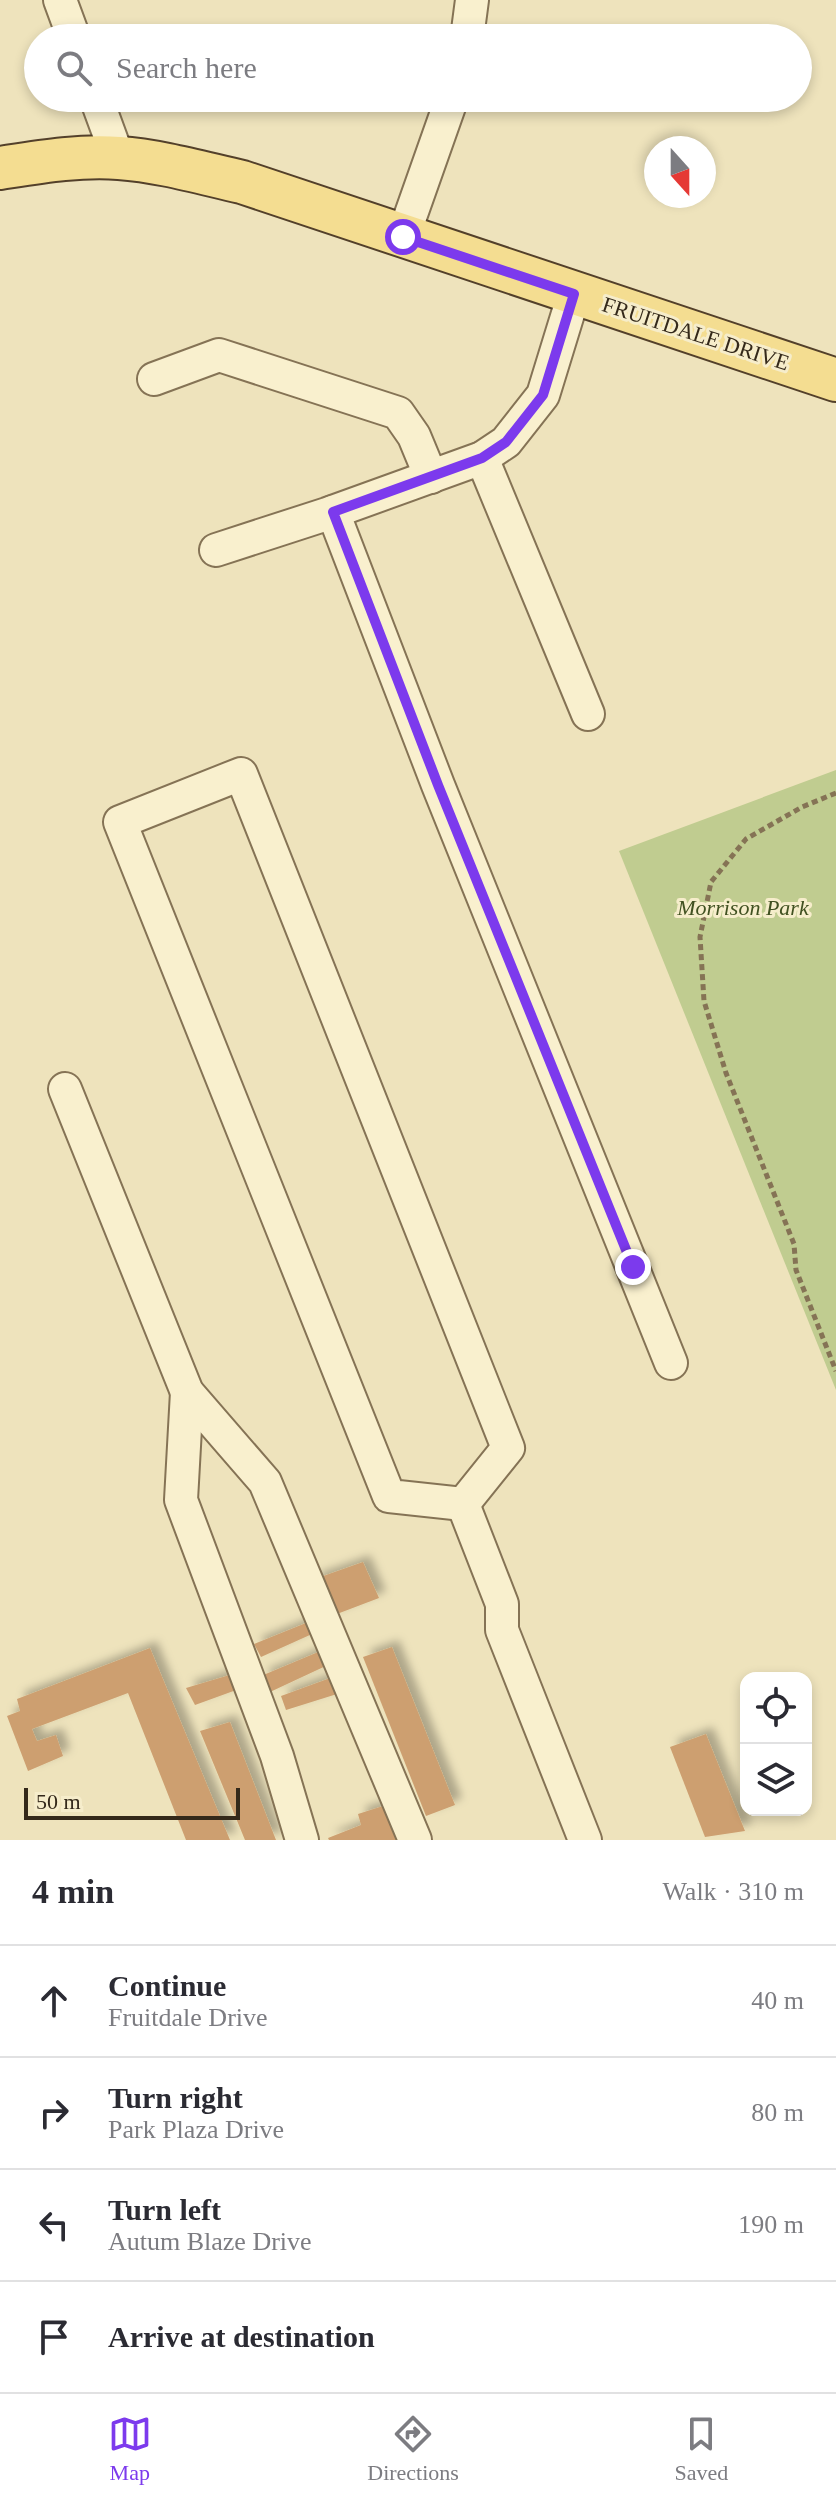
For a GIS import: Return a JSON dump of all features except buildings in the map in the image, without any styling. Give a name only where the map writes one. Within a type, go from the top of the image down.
[{"type":"main road","name":"FRUITDALE DRIVE","points":[[0,168],[48,160],[118,158],[178,167],[242,182],[836,380]]},
{"type":"street","points":[[60,0],[69,24]]},
{"type":"street","points":[[469,24],[472,0]]},
{"type":"street","points":[[101,112],[118,158]]},
{"type":"street","points":[[403,237],[447,112]]},
{"type":"street","points":[[216,550],[431,477],[482,458],[506,442],[543,395],[574,294]]},
{"type":"street","points":[[154,379],[219,355],[398,413],[414,436],[431,477]]},
{"type":"street","points":[[482,458],[588,714]]},
{"type":"street","points":[[333,512],[438,785],[671,1363]]},
{"type":"street","points":[[241,774],[508,1448],[463,1504],[389,1496],[120,822],[241,774]]},
{"type":"street","points":[[65,1089],[187,1392],[265,1482],[415,1840]]},
{"type":"street","points":[[187,1392],[181,1500],[277,1756],[302,1840]]},
{"type":"street","points":[[463,1504],[502,1604],[502,1630],[585,1840]]},
{"type":"path","points":[[836,793],[802,807],[746,839],[711,882],[700,937],[704,1001],[726,1073],[794,1244],[796,1270],[836,1371]]},
{"type":"green space","name":"Morrison Park","points":[[836,770],[836,1390],[619,851]]},
{"type":"route","points":[[403,237],[574,294],[543,395],[506,442],[482,458],[333,512],[438,785],[633,1267]]}]
